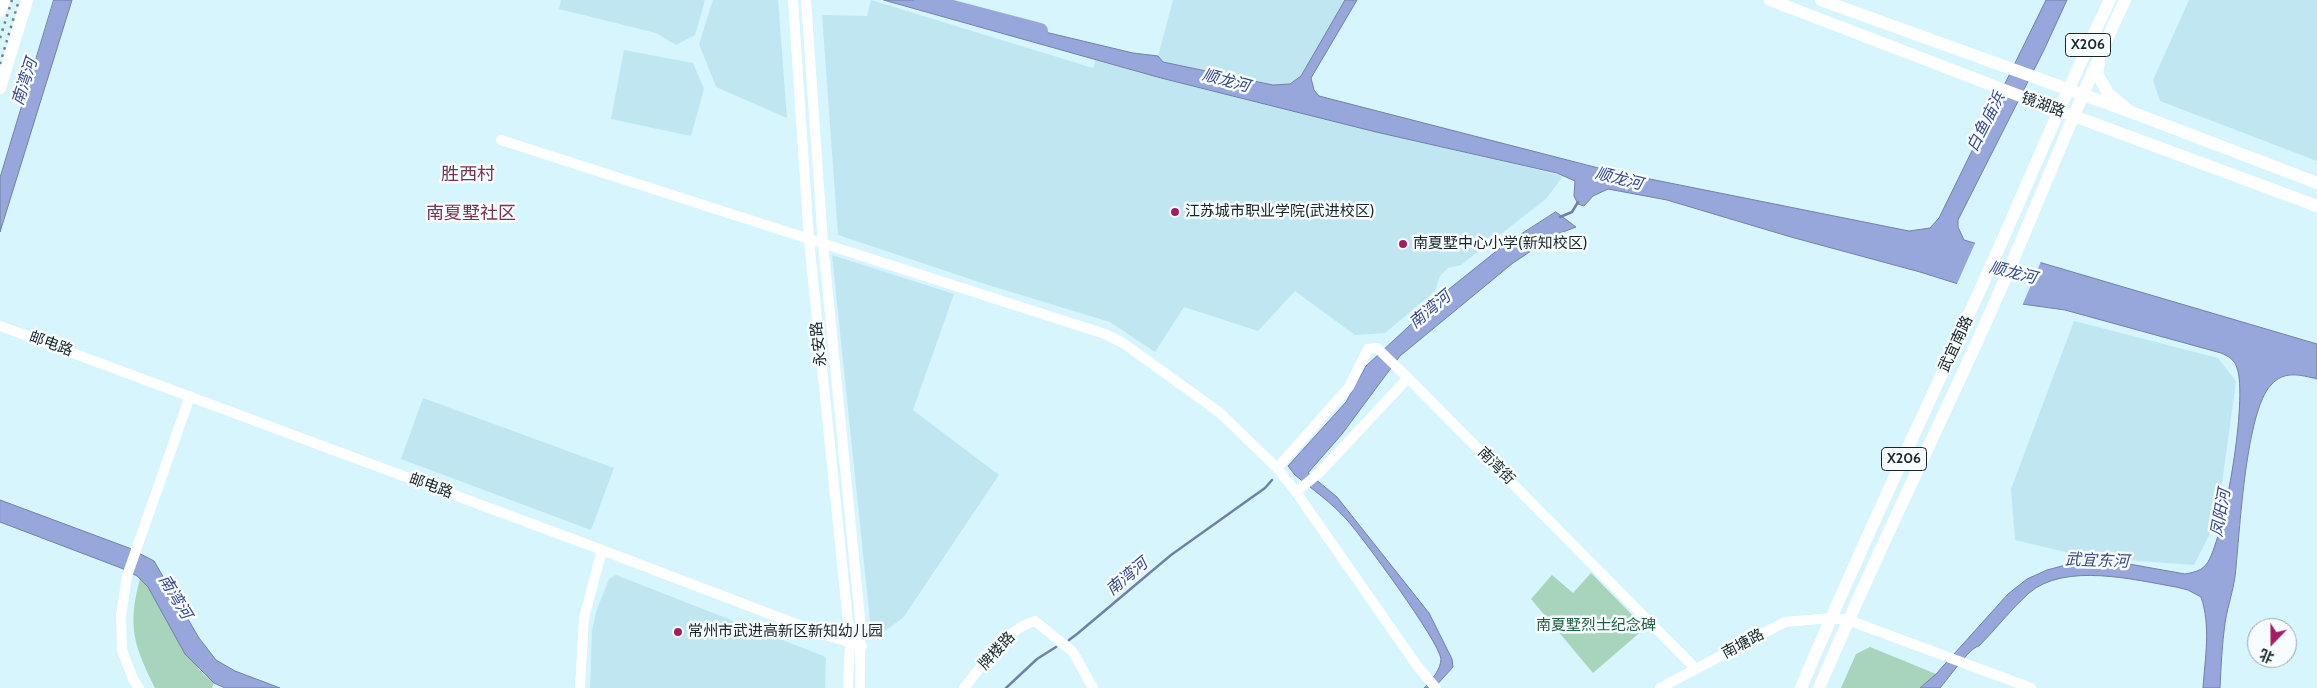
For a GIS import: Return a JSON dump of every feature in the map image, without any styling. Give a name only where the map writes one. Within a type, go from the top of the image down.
[{"type":"main road","points":[[0,12],[4,0]]},
{"type":"main road","points":[[0,88],[27,0]]},
{"type":"main road","name":"镜湖路","points":[[1770,0],[2028,100],[2317,206]]},
{"type":"main road","name":"镜湖路","points":[[1821,0],[2131,112],[2317,183]]},
{"type":"main road","name":"武宜南路","points":[[1801,688],[1995,257],[2057,110],[2110,0]]},
{"type":"main road","name":"武宜南路","points":[[1819,688],[1848,620],[1994,305],[2081,95],[2125,0]]},
{"type":"main road","points":[[2102,48],[2097,74],[2108,93],[2131,112]]},
{"type":"street","name":"永安路","points":[[806,0],[822,244],[862,646],[860,688]]},
{"type":"street","name":"永安路","points":[[792,1],[809,240],[850,642],[848,688]]},
{"type":"street","points":[[501,140],[1105,334],[1123,343],[1218,412],[1300,490],[1418,667],[1433,685]]},
{"type":"street","name":"邮电路","points":[[0,326],[825,635],[862,646]]},
{"type":"street","name":"南湾街","points":[[1276,468],[1348,387],[1368,349],[1377,348],[1399,368],[1696,669]]},
{"type":"street","points":[[1300,490],[1320,473],[1408,378]]},
{"type":"street","points":[[139,688],[133,679],[122,650],[121,616],[127,576],[190,396]]},
{"type":"street","points":[[580,688],[584,618],[602,550]]},
{"type":"street","name":"南塘路","points":[[1660,688],[1785,622],[1831,618],[1848,620],[2031,688]]},
{"type":"street","name":"牌楼路","points":[[964,688],[990,656],[1022,624],[1035,621],[1073,652],[1093,688]]},
{"type":"shaded area","points":[[561,0],[705,0],[695,35],[676,45],[656,33],[559,9]]},
{"type":"shaded area","points":[[713,0],[778,0],[787,118],[716,87],[699,44]]},
{"type":"shaded area","points":[[871,0],[1093,68],[1096,59],[1161,78],[1563,176],[1546,199],[1461,265],[1448,268],[1440,276],[1435,291],[1385,333],[1355,335],[1295,291],[1258,331],[1184,307],[1155,352],[1110,322],[988,285],[838,235],[822,15],[867,16]]},
{"type":"shaded area","points":[[1173,0],[1345,0],[1301,76],[1290,84],[1273,85],[1163,62],[1158,56]]},
{"type":"shaded area","points":[[2189,0],[2317,0],[2317,161],[2160,101],[2153,80]]},
{"type":"shaded area","points":[[624,50],[693,63],[704,89],[691,136],[611,119]]},
{"type":"shaded area","points":[[832,255],[954,294],[913,410],[999,475],[903,618],[872,640]]},
{"type":"shaded area","points":[[2074,321],[2218,358],[2236,381],[2217,520],[2194,565],[2086,557],[2015,540],[2011,489]]},
{"type":"shaded area","points":[[423,398],[614,468],[591,530],[401,459]]},
{"type":"shaded area","name":"常州市武进高新区新知幼儿园","points":[[616,575],[826,657],[825,688],[590,688],[592,631],[596,612],[609,579]]},
{"type":"green space","name":"南夏墅烈士纪念碑","points":[[1591,573],[1645,628],[1593,673],[1531,599],[1552,575],[1573,593]]},
{"type":"green space","points":[[140,579],[148,587],[200,671],[214,683],[212,688],[155,688],[142,660],[133,623]]},
{"type":"green space","points":[[1870,647],[1936,674],[1920,688],[1841,688],[1856,654]]},
{"type":"water","points":[[54,0],[72,0],[0,232],[0,178]]},
{"type":"water","points":[[884,0],[941,0],[978,16],[1133,53],[1158,56],[1163,62],[1273,85],[1290,84],[1301,76],[1345,0],[1357,0],[1311,78],[1314,90],[1319,96],[1610,171],[1909,231],[1930,228],[1939,218],[2046,0],[2067,0],[2044,50],[1958,220],[1958,227],[1964,240],[2317,344],[2317,379],[2287,375],[2276,380],[2262,399],[2256,419],[2250,444],[2242,499],[2233,588],[2225,623],[2220,688],[2203,688],[2207,631],[2201,597],[2188,590],[2176,587],[2121,578],[2081,576],[2061,578],[2044,584],[2029,593],[1979,646],[1965,657],[1940,688],[1920,688],[1936,674],[2008,594],[2027,579],[2047,570],[2073,563],[2091,568],[2099,565],[2101,559],[2185,574],[2198,571],[2206,565],[2215,547],[2228,496],[2240,407],[2240,384],[2237,368],[2226,355],[2065,310],[2022,304],[1920,272],[1791,237],[1667,200],[1608,189],[1593,196],[1584,206],[1578,204],[1574,196],[1575,181],[1557,173],[1376,132],[1161,78]]},
{"type":"water","points":[[1556,212],[1576,227],[1555,235],[1513,263],[1400,356],[1342,434],[1308,473],[1337,497],[1429,613],[1452,659],[1453,667],[1434,688],[1424,688],[1441,663],[1437,649],[1428,632],[1383,567],[1347,520],[1295,475],[1288,466],[1346,402],[1366,366],[1449,289],[1504,245]]},
{"type":"water","points":[[0,500],[129,548],[154,561],[199,638],[216,660],[235,671],[280,688],[225,688],[214,683],[185,654],[148,587],[137,576],[121,568],[0,522]]},
{"type":"pier","points":[[1976,241],[2042,259],[2022,306],[1956,286]]},
{"type":"waterway","name":"顺龙河","points":[[922,0],[1040,31]]},
{"type":"waterway","name":"南湾河","points":[[1560,217],[1572,212],[1578,202]]},
{"type":"waterway","name":"南湾河","points":[[1069,640],[1171,555],[1265,488],[1272,480]]},
{"type":"waterway","name":"南湾河","points":[[1006,688],[1037,659],[1056,647]]},
{"type":"railway","points":[[0,38],[12,0]]},
{"type":"railway","points":[[0,64],[19,0]]},
{"type":"place","name":"江苏城市职业学院(武进校区)","points":[[1175,212]]},
{"type":"place","name":"南夏墅中心小学(新知校区)","points":[[1403,244]]},
{"type":"place","name":"常州市武进高新区新知幼儿园","points":[[678,632]]},
{"type":"district","name":"胜西村","points":[[468,175]]},
{"type":"district","name":"南夏墅社区","points":[[471,214]]},
{"type":"water label","name":"白鱼庙浜","points":[[1986,122]]},
{"type":"water label","name":"凤阳河","points":[[2221,513]]},
{"type":"water label","name":"武宜东河","points":[[2097,561]]}]
